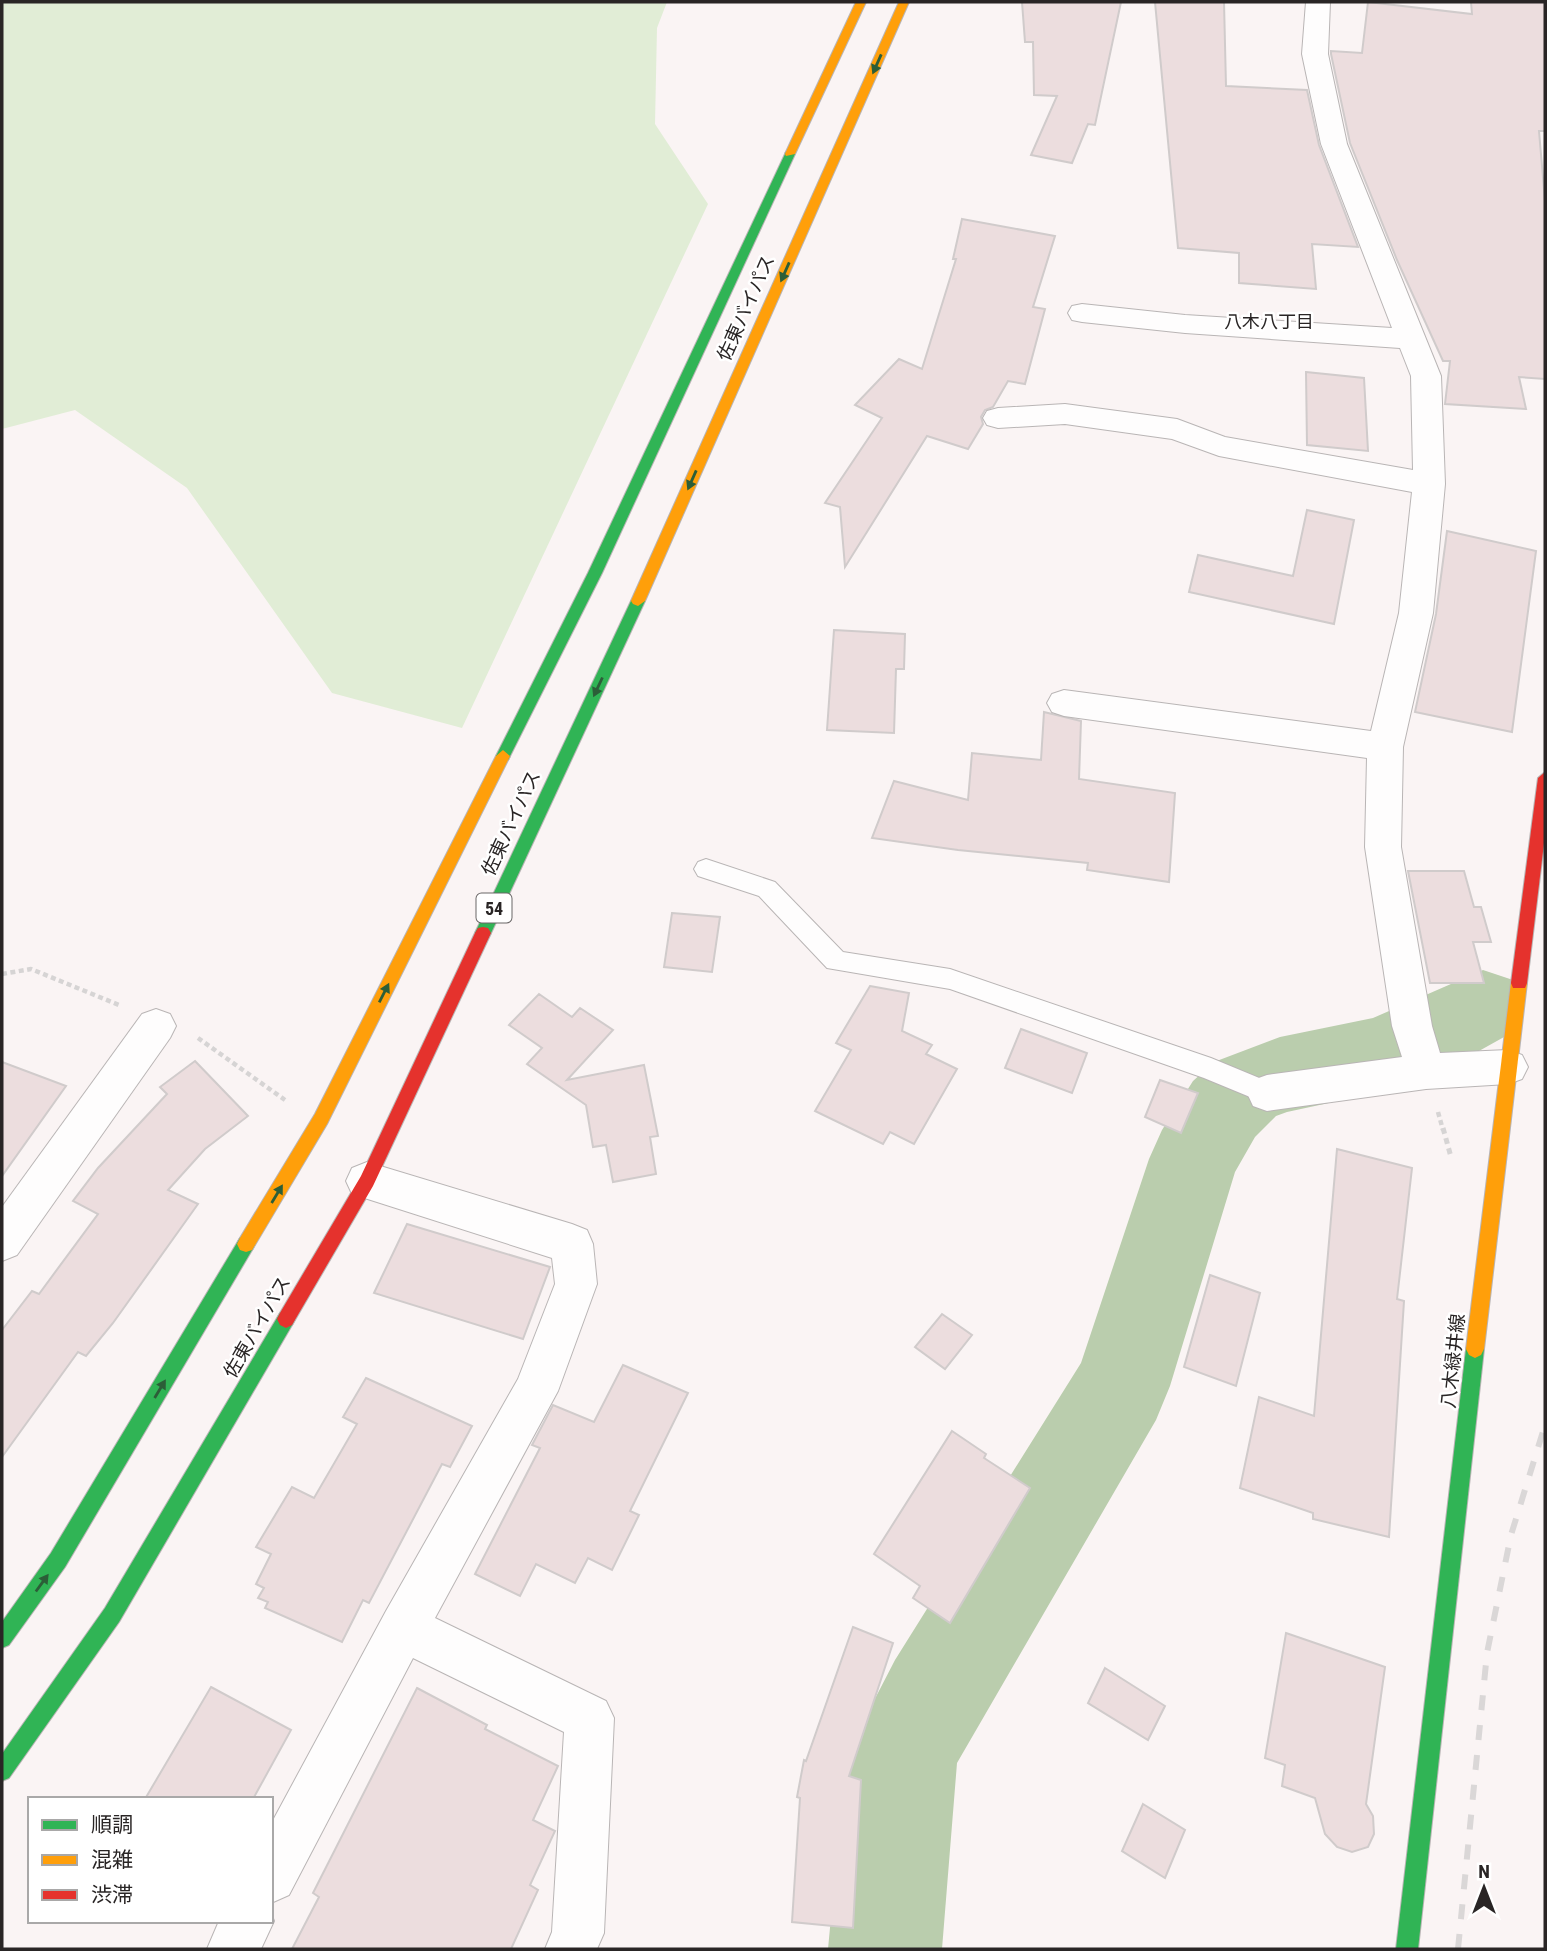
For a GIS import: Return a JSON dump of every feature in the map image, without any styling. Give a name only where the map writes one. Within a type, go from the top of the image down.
[{"type":"main road","name":"佐東バイパス","points":[[2,1638],[58,1560],[321,1119],[595,573],[861,2]]},
{"type":"main road","name":"佐東バイパス","points":[[2,1771],[113,1615],[367,1181],[647,582],[904,2]]},
{"type":"main road","name":"八木緑井線","points":[[1407,1949],[1508,1067],[1545,778]]},
{"type":"street","points":[[1318,2],[1315,54],[1334,144],[1426,376],[1429,484],[1416,613],[1385,747],[1383,847],[1420,1051]]},
{"type":"street","points":[[1082,313],[1185,324],[1412,340]]},
{"type":"street","points":[[998,418],[1065,414],[1177,429],[1219,446],[1429,484]]},
{"type":"street","points":[[1064,703],[1385,747]]},
{"type":"street","points":[[2,1241],[156,1026]]},
{"type":"street","points":[[1250,1086],[1420,1051],[1508,1067]]},
{"type":"street","points":[[273,1874],[403,1628],[536,1391],[576,1284],[572,1244],[367,1181]]},
{"type":"street","points":[[403,1628],[589,1718],[578,1933],[571,1949]]},
{"type":"street","points":[[233,1949],[247,1923]]},
{"type":"lane","points":[[706,869],[767,889],[836,961],[950,979],[1250,1086]]},
{"type":"path","points":[[1420,1051],[1453,1164]]},
{"type":"green space","points":[[2,2],[667,2],[657,28],[655,124],[708,204],[462,728],[332,693],[187,488],[75,410],[2,429]]},
{"type":"building","points":[[1022,2],[1121,2],[1095,125],[1088,124],[1072,163],[1031,155],[1057,96],[1034,95],[1033,42],[1025,42]]},
{"type":"building","points":[[1155,2],[1224,2],[1226,86],[1307,90],[1319,145],[1358,247],[1312,244],[1316,289],[1239,283],[1239,253],[1178,248]]},
{"type":"building","points":[[1368,2],[1472,14],[1471,2],[1545,2],[1545,131],[1539,131],[1545,201],[1545,379],[1519,377],[1526,409],[1445,404],[1450,361],[1443,361],[1397,260],[1350,143],[1331,54],[1331,51],[1362,53]]},
{"type":"building","points":[[962,219],[1055,236],[1033,307],[1045,309],[1025,384],[1008,381],[993,407],[985,410],[981,417],[983,424],[968,449],[927,436],[845,567],[840,507],[825,503],[882,418],[855,405],[899,359],[922,369],[956,259],[953,259]]},
{"type":"building","points":[[1306,372],[1364,378],[1368,451],[1307,445]]},
{"type":"building","points":[[1307,510],[1354,520],[1334,624],[1189,592],[1198,555],[1293,576]]},
{"type":"building","points":[[1447,531],[1536,551],[1512,732],[1415,712],[1436,614]]},
{"type":"building","points":[[834,630],[905,634],[904,669],[896,669],[894,733],[827,730]]},
{"type":"building","points":[[1044,712],[1081,721],[1079,779],[1175,793],[1169,882],[1087,870],[1088,863],[872,838],[894,781],[968,800],[972,753],[1041,760]]},
{"type":"building","points":[[1408,871],[1464,871],[1474,907],[1481,907],[1491,942],[1473,942],[1484,983],[1430,983]]},
{"type":"building","points":[[672,913],[720,917],[712,972],[664,967]]},
{"type":"building","points":[[870,986],[909,993],[902,1031],[932,1045],[926,1054],[957,1069],[914,1144],[890,1132],[883,1144],[815,1111],[851,1050],[836,1043]]},
{"type":"building","points":[[539,994],[572,1017],[580,1008],[613,1030],[567,1080],[644,1065],[658,1136],[650,1137],[656,1174],[613,1182],[606,1145],[593,1147],[586,1105],[527,1064],[542,1048],[509,1025]]},
{"type":"building","points":[[1021,1029],[1087,1053],[1072,1093],[1005,1068]]},
{"type":"building","points":[[195,1061],[248,1116],[205,1149],[168,1190],[198,1204],[113,1323],[86,1356],[78,1352],[2,1457],[2,1330],[32,1291],[39,1294],[98,1214],[73,1201],[98,1168],[167,1094],[160,1087]]},
{"type":"building","points":[[2,1062],[66,1086],[2,1176]]},
{"type":"building","points":[[1160,1080],[1198,1093],[1181,1133],[1145,1117]]},
{"type":"building","points":[[1337,1149],[1412,1168],[1397,1299],[1404,1301],[1389,1537],[1313,1519],[1313,1513],[1240,1488],[1259,1397],[1314,1416]]},
{"type":"building","points":[[407,1224],[550,1267],[523,1339],[374,1293]]},
{"type":"building","points":[[1210,1275],[1260,1293],[1236,1386],[1184,1367]]},
{"type":"building","points":[[942,1314],[972,1335],[945,1369],[915,1347]]},
{"type":"building","points":[[623,1365],[688,1393],[630,1511],[639,1515],[612,1570],[588,1558],[575,1583],[536,1564],[520,1596],[475,1574],[540,1448],[532,1445],[553,1405],[594,1422]]},
{"type":"building","points":[[366,1378],[472,1426],[450,1467],[442,1464],[369,1603],[363,1600],[342,1642],[265,1608],[268,1602],[258,1598],[264,1588],[256,1584],[271,1554],[256,1547],[292,1487],[314,1498],[357,1424],[343,1417]]},
{"type":"building","points":[[952,1431],[986,1454],[984,1458],[1030,1488],[950,1623],[913,1598],[920,1586],[874,1554]]},
{"type":"building","points":[[853,1627],[893,1643],[849,1776],[861,1780],[853,1928],[792,1922],[800,1798],[797,1797],[804,1760],[806,1761]]},
{"type":"building","points":[[1286,1633],[1385,1667],[1366,1804],[1373,1816],[1374,1834],[1368,1847],[1352,1852],[1337,1847],[1325,1834],[1315,1798],[1282,1786],[1285,1765],[1265,1758]]},
{"type":"building","points":[[1105,1668],[1165,1706],[1148,1740],[1088,1703]]},
{"type":"building","points":[[211,1687],[291,1730],[254,1797],[146,1797]]},
{"type":"building","points":[[417,1688],[487,1725],[485,1729],[558,1766],[533,1820],[555,1831],[530,1885],[538,1890],[511,1949],[292,1949],[319,1897],[313,1893]]},
{"type":"building","points":[[1143,1804],[1185,1830],[1165,1878],[1122,1851]]},
{"type":"waterway","points":[[885,1949],[896,1811],[904,1754],[933,1698],[1122,1386],[1194,1159],[1224,1109],[1245,1089],[1280,1075],[1375,1055],[1440,1030],[1483,1006]]},
{"type":"railway","points":[[1458,1949],[1487,1653],[1511,1535],[1545,1425]]},
{"type":"traffic: fast","points":[[503,756],[595,573],[790,154]]},
{"type":"traffic: fast","points":[[483,933],[638,601]]},
{"type":"traffic: fast","points":[[2,1638],[58,1560],[246,1244]]},
{"type":"traffic: fast","points":[[2,1771],[112,1615],[286,1319]]},
{"type":"traffic: fast","points":[[1407,1949],[1475,1349]]},
{"type":"traffic: slow","points":[[790,154],[861,2]]},
{"type":"traffic: slow","points":[[638,601],[904,2]]},
{"type":"traffic: slow","points":[[246,1244],[321,1119],[503,756]]},
{"type":"traffic: slow","points":[[1475,1349],[1519,983]]},
{"type":"traffic: jam","points":[[1519,983],[1545,778]]},
{"type":"traffic: jam","points":[[286,1319],[367,1181],[483,933]]},
{"type":"district","name":"八木八丁目","points":[[1269,321]]}]
